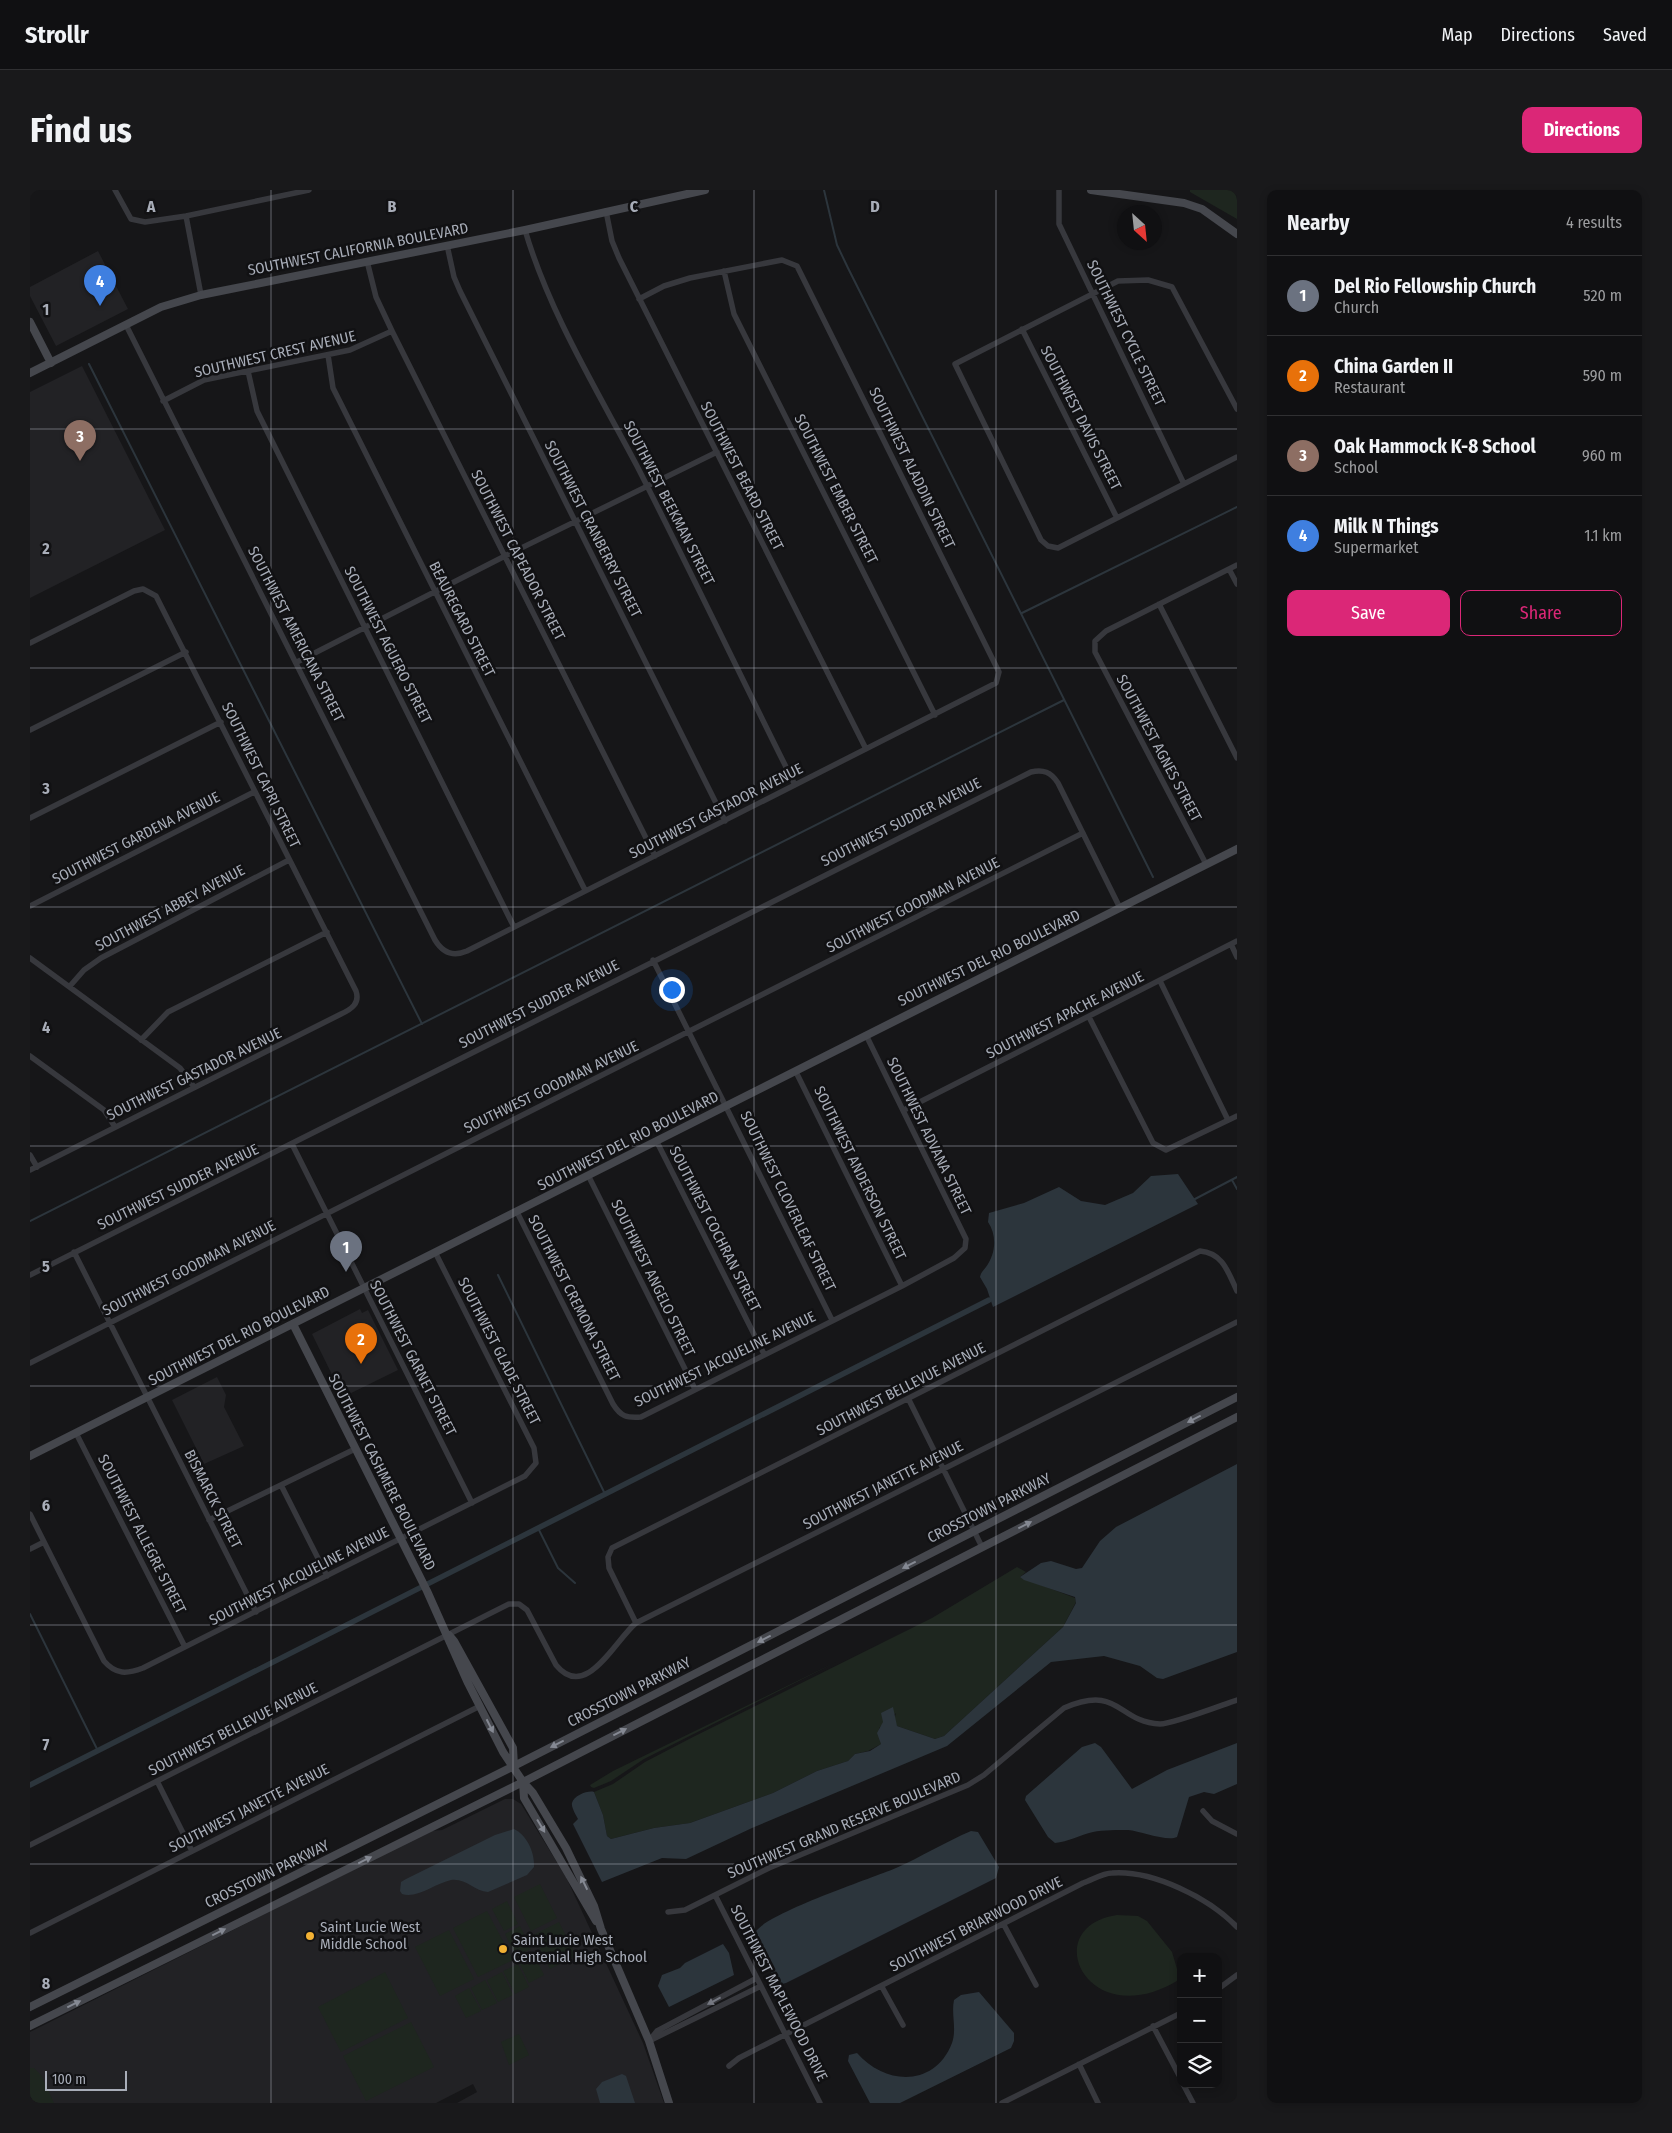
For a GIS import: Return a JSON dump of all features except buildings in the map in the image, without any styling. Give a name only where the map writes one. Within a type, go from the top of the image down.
[{"type":"street","points":[[115,190],[131,219],[145,222],[186,216],[309,190]]},
{"type":"street","name":"SOUTHWEST CALIFORNIA BOULEVARD","points":[[30,373],[161,307],[201,295],[525,230],[705,190]]},
{"type":"street","name":"SOUTHWEST CYCLE STREET","points":[[1059,190],[1059,224],[1184,484]]},
{"type":"street","points":[[1091,190],[1138,193],[1202,209],[1237,234]]},
{"type":"street","name":"SOUTHWEST BEARD STREET","points":[[606,211],[614,249],[866,749]]},
{"type":"street","points":[[186,216],[201,295]]},
{"type":"street","name":"SOUTHWEST BEEKMAN STREET","points":[[525,230],[534,261],[554,307],[647,486],[795,786]]},
{"type":"street","name":"SOUTHWEST CRANBERRY STREET","points":[[447,245],[456,283],[724,821]]},
{"type":"street","name":"SOUTHWEST ALADDIN STREET","points":[[724,271],[782,260],[797,266],[999,672],[996,683]]},
{"type":"street","name":"SOUTHWEST CAPEADOR STREET","points":[[367,262],[376,297],[392,331],[656,856]]},
{"type":"street","points":[[639,298],[674,282],[724,271]]},
{"type":"street","name":"SOUTHWEST EMBER STREET","points":[[724,271],[734,314],[935,715]]},
{"type":"street","points":[[1237,409],[1172,287],[1148,280],[1118,280],[955,364],[1041,540],[1048,546],[1058,548],[1237,457]]},
{"type":"street","points":[[30,322],[50,363]]},
{"type":"street","name":"SOUTHWEST AMERICANA STREET","points":[[126,325],[435,940],[446,952]]},
{"type":"street","name":"SOUTHWEST DAVIS STREET","points":[[1022,329],[1117,518]]},
{"type":"street","name":"SOUTHWEST CREST AVENUE","points":[[164,400],[204,380],[328,355],[366,344],[392,331]]},
{"type":"street","name":"BEAUREGARD STREET","points":[[328,355],[333,388],[585,890]]},
{"type":"street","name":"SOUTHWEST AGUERO STREET","points":[[248,371],[257,411],[514,927]]},
{"type":"street","points":[[296,662],[505,556],[717,452]]},
{"type":"street","points":[[1237,565],[1159,604],[1237,758]]},
{"type":"street","points":[[1230,569],[1237,584]]},
{"type":"street","name":"SOUTHWEST CAPRI STREET","points":[[30,643],[129,593],[143,589],[156,596],[356,991]]},
{"type":"street","name":"SOUTHWEST AGNES STREET","points":[[1159,604],[1106,631],[1095,642],[1095,652],[1206,864]]},
{"type":"street","points":[[30,730],[186,652]]},
{"type":"street","name":"SOUTHWEST GASTADOR AVENUE","points":[[446,952],[462,953],[996,683]]},
{"type":"street","points":[[30,818],[221,722]]},
{"type":"street","name":"SOUTHWEST SUDDER AVENUE","points":[[30,1275],[653,960],[1031,772],[1051,774],[1058,783],[1083,833]]},
{"type":"street","name":"SOUTHWEST GARDENA AVENUE","points":[[30,906],[254,792]]},
{"type":"street","points":[[1083,833],[1120,908]]},
{"type":"street","name":"SOUTHWEST GOODMAN AVENUE","points":[[30,1363],[326,1212],[688,1033],[1083,833]]},
{"type":"street","name":"SOUTHWEST DEL RIO BOULEVARD","points":[[30,1456],[435,1252],[589,1177],[727,1105],[1237,849]]},
{"type":"street","name":"SOUTHWEST ABBEY AVENUE","points":[[70,986],[84,970],[101,958],[289,860]]},
{"type":"street","points":[[141,1040],[168,1012],[327,932]]},
{"type":"street","points":[[1234,943],[1237,956]]},
{"type":"street","name":"SOUTHWEST APACHE AVENUE","points":[[904,1110],[1234,943]]},
{"type":"street","points":[[30,958],[185,1073],[194,1087]]},
{"type":"street","name":"SOUTHWEST CLOVERLEAF STREET","points":[[653,960],[688,1033],[727,1105],[832,1320]]},
{"type":"street","points":[[1160,981],[1228,1120]]},
{"type":"street","name":"SOUTHWEST GASTADOR AVENUE","points":[[30,1170],[349,1010],[357,1001],[356,991]]},
{"type":"street","points":[[1089,1017],[1153,1143],[1166,1150],[1237,1116]]},
{"type":"street","name":"SOUTHWEST ADVANA STREET","points":[[866,1035],[966,1238],[964,1248]]},
{"type":"street","points":[[30,1056],[104,1110],[115,1127]]},
{"type":"street","name":"SOUTHWEST ANDERSON STREET","points":[[796,1072],[902,1286]]},
{"type":"street","name":"SOUTHWEST COCHRAN STREET","points":[[657,1142],[764,1354]]},
{"type":"street","name":"SOUTHWEST GARNET STREET","points":[[292,1144],[472,1503]]},
{"type":"street","points":[[30,1155],[36,1167]]},
{"type":"street","name":"SOUTHWEST ANGELO STREET","points":[[589,1177],[694,1389]]},
{"type":"street","name":"SOUTHWEST CREMONA STREET","points":[[517,1212],[613,1404],[619,1414],[628,1418]]},
{"type":"street","name":"SOUTHWEST JACQUELINE AVENUE","points":[[628,1418],[641,1417],[902,1286],[954,1258],[964,1248]]},
{"type":"street","name":"SOUTHWEST BELLEVUE AVENUE","points":[[636,1623],[609,1568],[608,1557],[612,1548],[909,1400],[1200,1251],[1210,1252],[1221,1258],[1237,1291]]},
{"type":"street","name":"BISMARCK STREET","points":[[74,1252],[256,1612]]},
{"type":"street","name":"SOUTHWEST GLADE STREET","points":[[435,1252],[534,1448],[536,1463]]},
{"type":"street","name":"SOUTHWEST JANETTE AVENUE","points":[[556,1665],[562,1673],[585,1676],[596,1668],[636,1623],[1237,1322]]},
{"type":"street","name":"SOUTHWEST CASHMERE BOULEVARD","points":[[293,1324],[427,1591],[503,1752],[523,1782],[524,1798],[602,1929],[649,2041],[669,2103]]},
{"type":"street","name":"CROSSTOWN PARKWAY","points":[[30,2007],[514,1766],[1237,1397]]},
{"type":"street","points":[[909,1400],[982,1547]]},
{"type":"street","name":"CROSSTOWN PARKWAY","points":[[30,2026],[523,1782],[1237,1417]]},
{"type":"street","name":"SOUTHWEST ALLEGRE STREET","points":[[76,1433],[185,1647]]},
{"type":"street","points":[[210,1520],[355,1448]]},
{"type":"street","name":"SOUTHWEST JACQUELINE AVENUE","points":[[44,1542],[104,1661],[109,1667],[119,1673],[130,1673],[256,1612],[526,1476],[536,1463]]},
{"type":"street","points":[[281,1485],[327,1576]]},
{"type":"street","points":[[30,1514],[44,1542],[30,1549]]},
{"type":"street","name":"SOUTHWEST BELLEVUE AVENUE","points":[[30,1845],[509,1604],[518,1604],[527,1610],[556,1665]]},
{"type":"street","name":"SOUTHWEST CASHMERE BOULEVARD","points":[[447,1634],[454,1641],[512,1748],[514,1766]]},
{"type":"street","name":"SOUTHWEST GRAND RESERVE BOULEVARD","points":[[668,1912],[685,1910],[769,1868],[968,1785],[984,1775],[1064,1708],[1079,1701],[1095,1699],[1116,1704],[1148,1723],[1163,1724],[1237,1700]]},
{"type":"street","name":"SOUTHWEST JANETTE AVENUE","points":[[30,1932],[480,1706]]},
{"type":"street","points":[[157,1781],[192,1851]]},
{"type":"street","points":[[1204,1811],[1212,1821],[1237,1834]]},
{"type":"street","name":"SOUTHWEST BRIARWOOD DRIVE","points":[[729,2066],[786,2034],[1004,1925],[1083,1883],[1112,1873],[1144,1876],[1182,1889],[1205,1901],[1237,1927]]},
{"type":"street","name":"SOUTHWEST MAPLEWOOD DRIVE","points":[[715,1895],[820,2103]]},
{"type":"street","points":[[1004,1925],[1036,1985]]},
{"type":"street","points":[[1222,1985],[1237,1974]]},
{"type":"street","points":[[649,2041],[657,2030],[757,1978]]},
{"type":"street","points":[[649,2041],[680,2028],[761,1986]]},
{"type":"street","points":[[882,1987],[903,2025]]},
{"type":"street","points":[[1002,2103],[1177,2015]]},
{"type":"street","points":[[1153,2026],[1177,2071]]},
{"type":"street","points":[[1079,2064],[1098,2103]]},
{"type":"street","points":[[1185,2088],[1193,2103]]},
{"type":"shaded area","points":[[1190,190],[1237,190],[1237,219],[1190,192]]},
{"type":"shaded area","points":[[98,251],[128,309],[56,346],[30,296],[30,287]]},
{"type":"shaded area","points":[[82,366],[165,530],[30,598],[30,392]]},
{"type":"shaded area","points":[[1178,1174],[1198,1204],[993,1307],[987,1289],[980,1277],[992,1256],[994,1245],[993,1233],[988,1222],[989,1213],[1024,1203],[1059,1187],[1081,1201],[1105,1205],[1133,1193],[1151,1176]]},
{"type":"shaded area","points":[[360,1309],[362,1313],[368,1310],[398,1370],[343,1397],[312,1334]]},
{"type":"shaded area","points":[[217,1377],[226,1395],[224,1407],[244,1446],[204,1464],[172,1400]]},
{"type":"shaded area","points":[[1237,1464],[1237,1652],[1163,1679],[1157,1678],[1140,1666],[1104,1656],[1051,1662],[947,1746],[752,1828],[686,1859],[662,1858],[602,1882],[573,1824],[578,1819],[572,1803],[579,1795],[585,1792],[594,1792],[603,1815],[607,1836],[611,1839],[654,1828],[690,1823],[773,1793],[817,1771],[848,1761],[855,1754],[870,1751],[881,1744],[877,1733],[883,1722],[881,1713],[893,1707],[897,1726],[935,1739],[944,1736],[1063,1627],[1076,1603],[1075,1597],[1020,1577],[1041,1563],[1051,1561],[1076,1569],[1082,1568],[1100,1541],[1116,1527]]},
{"type":"shaded area","points":[[1017,1567],[1026,1572],[1020,1577],[1075,1598],[1076,1602],[1063,1627],[944,1736],[935,1739],[897,1726],[894,1720],[896,1713],[879,1728],[881,1744],[868,1751],[855,1754],[848,1761],[817,1771],[773,1793],[690,1823],[654,1828],[611,1839],[607,1836],[603,1815],[594,1792],[613,1784],[645,1762],[693,1737],[932,1618]]},
{"type":"shaded area","points":[[836,1662],[644,1759],[611,1781],[594,1788],[591,1787],[590,1785],[613,1771]]},
{"type":"shaded area","points":[[1095,1743],[1101,1747],[1132,1789],[1167,1770],[1237,1743],[1237,1784],[1214,1794],[1204,1792],[1189,1797],[1177,1837],[1167,1838],[1128,1830],[1110,1830],[1093,1832],[1055,1843],[1048,1837],[1025,1800],[1026,1796],[1082,1747]]},
{"type":"shaded area","points":[[505,1799],[513,1799],[521,1804],[566,1877],[643,2043],[664,2103],[457,2103],[477,2092],[473,2084],[436,2103],[30,2103],[30,2032],[430,1831],[442,1830]]},
{"type":"shaded area","points":[[514,1829],[526,1840],[533,1856],[534,1867],[527,1875],[488,1892],[456,1880],[445,1882],[414,1894],[402,1894],[400,1891],[401,1882],[406,1879],[495,1835]]},
{"type":"shaded area","points":[[971,1831],[978,1832],[999,1867],[996,1878],[786,1983],[782,1984],[775,1980],[754,1936],[759,1928],[773,1919],[817,1898],[896,1868]]},
{"type":"shaded area","points":[[540,1884],[557,1918],[531,1931],[514,1897]]},
{"type":"shaded area","points":[[507,1901],[518,1924],[504,1931],[492,1909]]},
{"type":"shaded area","points":[[487,1911],[513,1960],[478,1977],[453,1928]]},
{"type":"shaded area","points":[[1117,1915],[1138,1916],[1147,1921],[1172,1952],[1177,1969],[1177,1980],[1148,1993],[1120,1995],[1098,1987],[1084,1973],[1077,1956],[1080,1938],[1093,1924]]},
{"type":"shaded area","points":[[559,1922],[576,1956],[550,1969],[533,1935]]},
{"type":"shaded area","points":[[520,1926],[531,1949],[516,1956],[505,1934]]},
{"type":"shaded area","points":[[449,1930],[474,1979],[440,1996],[415,1947]]},
{"type":"shaded area","points":[[723,1944],[729,1953],[734,1975],[669,2007],[658,1986],[662,1975],[680,1968],[685,1963]]},
{"type":"shaded area","points":[[533,1953],[544,1975],[529,1983],[518,1960]]},
{"type":"shaded area","points":[[518,1964],[529,1987],[515,1994],[503,1971]]},
{"type":"shaded area","points":[[385,1972],[408,2018],[341,2052],[318,2007]]},
{"type":"shaded area","points":[[502,1972],[513,1995],[498,2002],[487,1980]]},
{"type":"shaded area","points":[[485,1980],[497,2003],[482,2010],[471,1988]]},
{"type":"shaded area","points":[[469,1988],[481,2011],[466,2018],[455,1996]]},
{"type":"shaded area","points":[[979,1992],[1014,2033],[1014,2041],[1011,2048],[900,2103],[870,2103],[848,2061],[849,2055],[857,2053],[882,2072],[895,2076],[909,2077],[922,2074],[934,2068],[944,2057],[952,2043],[954,2000],[961,1995]]},
{"type":"shaded area","points":[[411,2022],[434,2067],[366,2101],[343,2056]]},
{"type":"shaded area","points":[[519,2034],[529,2055],[509,2065],[501,2042]]},
{"type":"shaded area","points":[[30,2068],[34,2068],[41,2075],[54,2103],[30,2103]]},
{"type":"shaded area","points":[[622,2074],[626,2076],[635,2103],[600,2103],[596,2089],[602,2082]]},
{"type":"waterway","points":[[824,190],[837,245],[848,268],[1153,877]]},
{"type":"waterway","points":[[89,364],[422,1024]]},
{"type":"waterway","points":[[1022,613],[1237,507]]},
{"type":"waterway","points":[[30,1221],[1064,700]]},
{"type":"waterway","points":[[1195,1199],[1237,1177]]},
{"type":"waterway","points":[[1232,1180],[1237,1189]]},
{"type":"waterway","points":[[498,1275],[605,1494]]},
{"type":"waterway","points":[[30,1785],[989,1300]]},
{"type":"waterway","points":[[538,1528],[558,1568],[575,1583]]},
{"type":"waterway","points":[[30,1614],[98,1751]]},
{"type":"place","name":"Milk N Things","points":[[100,306]]},
{"type":"place","name":"Oak Hammock K-8 School","points":[[80,461]]},
{"type":"place","name":"Del Rio Fellowship Church","points":[[346,1272]]},
{"type":"place","name":"China Garden II","points":[[361,1364]]},
{"type":"place","name":"Saint Lucie West Middle School","points":[[310,1936]]},
{"type":"place","name":"Saint Lucie West Centenial High School","points":[[503,1949]]}]
